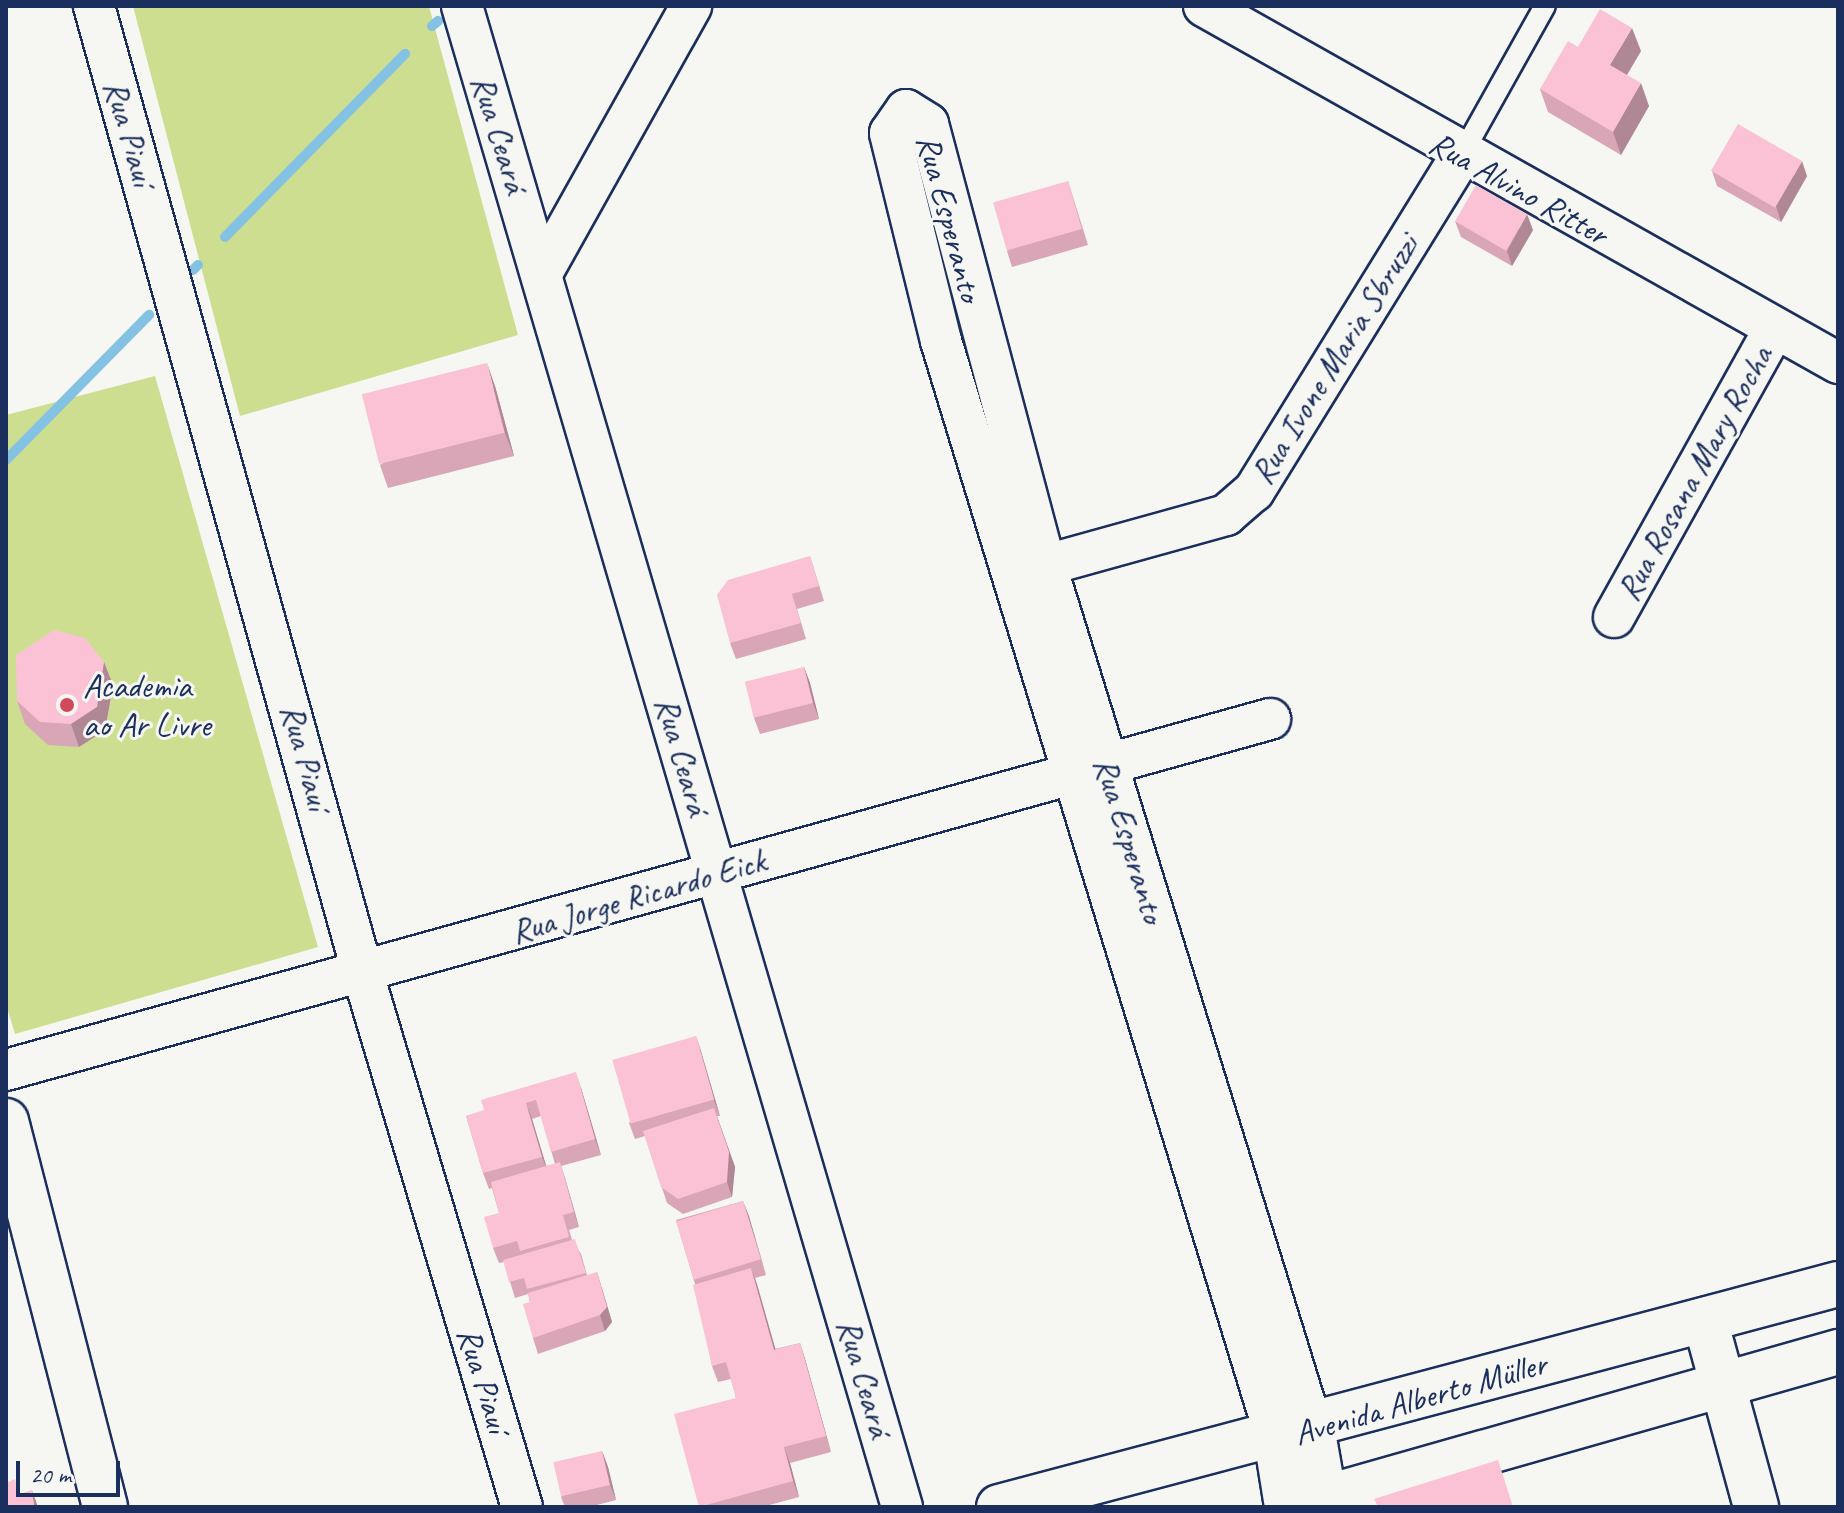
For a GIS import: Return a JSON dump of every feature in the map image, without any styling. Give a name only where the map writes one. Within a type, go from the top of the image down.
[{"type":"main road","points":[[6,1121],[105,1507]]},
{"type":"main road","name":"Avenida Alberto Müller","points":[[999,1507],[1294,1432],[1838,1284]]},
{"type":"main road","points":[[1705,1320],[1756,1507]]},
{"type":"main road","name":"Avenida Alberto Müller","points":[[1307,1505],[1722,1382],[1838,1352]]},
{"type":"main road","name":"Rua Esperanto","points":[[1294,1432],[1307,1505]]},
{"type":"street","name":"Rua Piauí","points":[[94,6],[267,608],[363,974],[522,1507]]},
{"type":"street","name":"Rua Ceará","points":[[462,6],[902,1507]]},
{"type":"street","points":[[542,273],[691,6]]},
{"type":"street","name":"Rua Alvino Ritter","points":[[1204,6],[1461,156],[1838,363]]},
{"type":"street","name":"Rua Esperanto","points":[[1030,570],[979,328],[928,124],[906,110],[890,133],[941,341],[1030,570],[1294,1432]]},
{"type":"street","name":"Rua Ivone Maria Sbruzzi","points":[[1030,570],[1226,515],[1254,491],[1461,156]]},
{"type":"street","points":[[941,341],[979,328]]},
{"type":"street","name":"Rua Rosana Mary Rocha","points":[[1614,617],[1774,330]]},
{"type":"street","name":"Rua Jorge Ricardo Eick","points":[[6,1070],[363,974],[1270,719]]},
{"type":"lane","name":"Rua Ivone Maria Sbruzzi","points":[[1461,156],[1545,6]]},
{"type":"green space","points":[[133,6],[429,6],[518,335],[240,416]]},
{"type":"green space","points":[[155,376],[318,947],[15,1034],[6,1004],[6,415]]},
{"type":"building","points":[[1600,9],[1632,28],[1610,65],[1641,83],[1613,132],[1540,89],[1568,41],[1578,47]]},
{"type":"building","points":[[1738,124],[1802,161],[1775,208],[1711,171]]},
{"type":"building","points":[[1068,181],[1082,229],[1007,251],[993,202]]},
{"type":"building","points":[[1476,185],[1527,214],[1506,251],[1455,221]]},
{"type":"building","points":[[487,363],[504,433],[379,464],[362,394]]},
{"type":"building","points":[[810,556],[819,586],[792,594],[801,623],[730,643],[717,595],[728,580]]},
{"type":"building","name":"Academia ao Ar Livre","points":[[54,630],[85,638],[104,662],[97,707],[71,724],[40,722],[17,701],[16,655]]},
{"type":"building","points":[[804,667],[813,703],[754,718],[745,682]]},
{"type":"building","points":[[696,1036],[714,1099],[631,1123],[612,1060]]},
{"type":"building","points":[[576,1072],[595,1139],[551,1152],[536,1100],[526,1103],[542,1157],[483,1173],[466,1116],[484,1110],[481,1100]]},
{"type":"building","points":[[714,1108],[729,1152],[727,1182],[678,1199],[661,1187],[643,1131]]},
{"type":"building","points":[[560,1162],[574,1212],[563,1215],[569,1237],[520,1251],[517,1241],[493,1248],[484,1217],[499,1213],[491,1182]]},
{"type":"building","points":[[743,1201],[761,1259],[694,1280],[676,1221]]},
{"type":"building","points":[[575,1239],[586,1273],[527,1289],[524,1278],[509,1282],[503,1260]]},
{"type":"building","points":[[751,1268],[774,1350],[800,1343],[826,1436],[784,1447],[793,1481],[699,1507],[674,1414],[736,1398],[726,1362],[712,1366],[693,1285]]},
{"type":"building","points":[[597,1272],[607,1307],[600,1315],[533,1338],[523,1304],[530,1302],[528,1293]]},
{"type":"building","points":[[602,1451],[610,1485],[561,1496],[553,1462]]},
{"type":"building","points":[[1498,1460],[1513,1507],[1378,1507],[1374,1499]]},
{"type":"building","points":[[15,1479],[19,1494],[32,1490],[34,1507],[6,1507],[6,1483]]},
{"type":"waterway","points":[[432,26],[438,21]]},
{"type":"waterway","points":[[225,237],[405,54]]},
{"type":"waterway","points":[[193,270],[198,265]]},
{"type":"waterway","points":[[6,460],[149,315]]},
{"type":"place","name":"Academia ao Ar Livre","points":[[67,705]]}]
